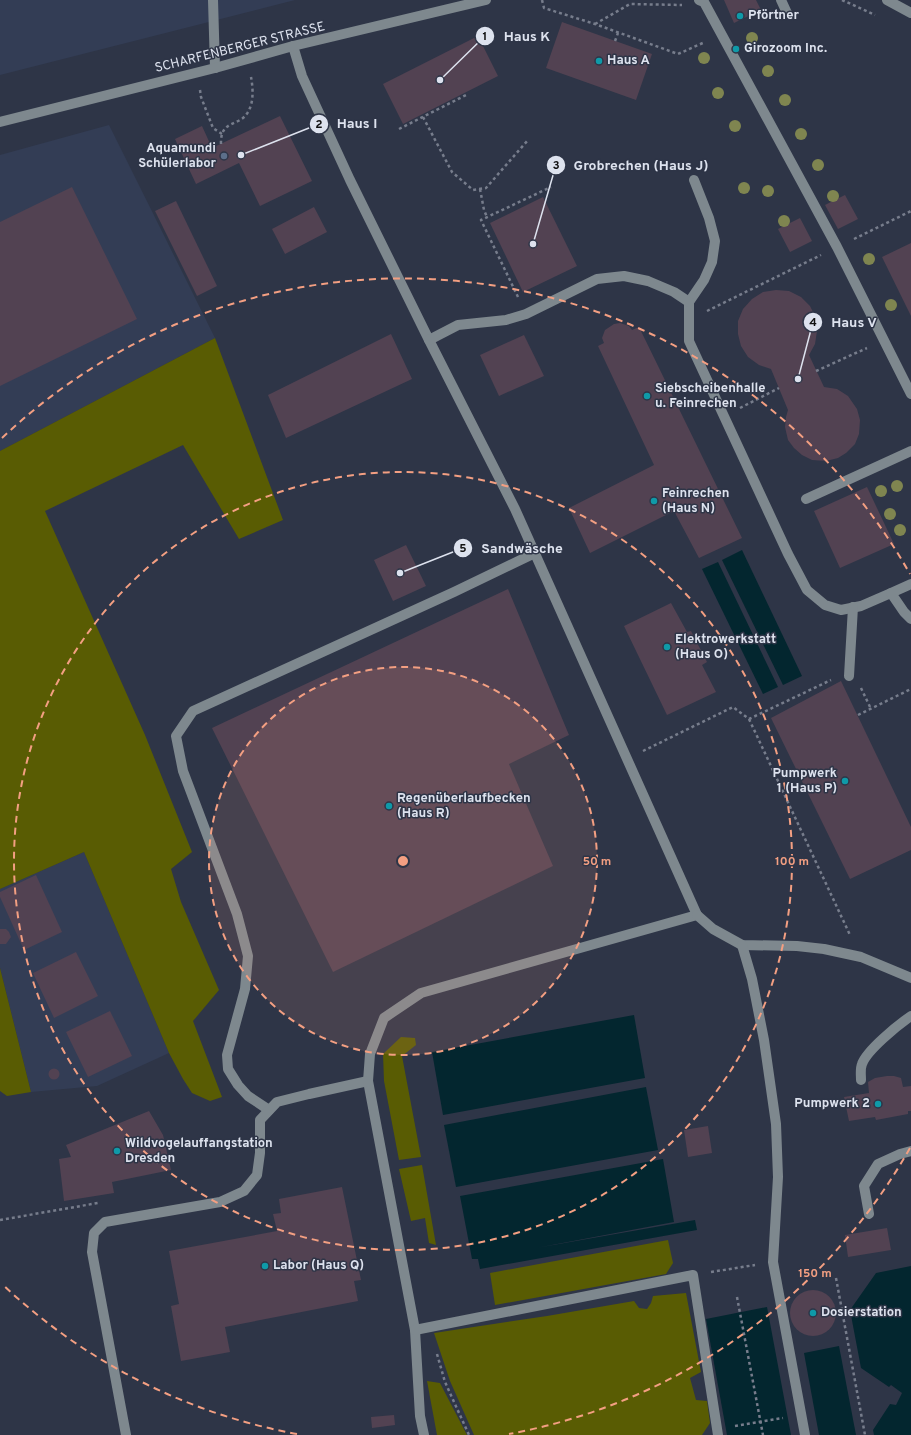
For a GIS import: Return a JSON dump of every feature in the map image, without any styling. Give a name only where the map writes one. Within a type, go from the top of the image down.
[{"type":"street","points":[[213,0],[215,68]]},
{"type":"street","name":"SCHARFENBERGER STRASSE","points":[[0,122],[215,68],[293,46],[486,0]]},
{"type":"street","points":[[781,0],[787,12]]},
{"type":"street","points":[[887,0],[911,13]]},
{"type":"street","points":[[702,1],[837,247],[911,394]]},
{"type":"street","points":[[293,46],[302,76],[350,180],[428,340],[515,509],[697,915],[713,929],[742,945],[817,948],[861,957],[911,978]]},
{"type":"street","points":[[694,180],[709,218],[715,241],[712,262],[704,280],[689,302],[689,341],[788,554],[807,590],[825,605],[841,610],[862,606],[911,584]]},
{"type":"street","points":[[428,340],[458,325],[506,320],[526,314],[597,279],[624,276],[648,281],[674,292],[689,302]]},
{"type":"street","points":[[806,499],[911,451]]},
{"type":"street","points":[[269,1110],[248,1096],[238,1085],[228,1069],[227,1055],[245,989],[248,956],[237,914],[183,771],[176,736],[193,711],[454,592],[535,553]]},
{"type":"street","points":[[891,593],[904,612],[911,619]]},
{"type":"street","points":[[849,676],[853,607]]},
{"type":"street","points":[[424,1435],[420,1416],[415,1330],[368,1081],[370,1054],[384,1018],[421,993],[697,915]]},
{"type":"street","points":[[742,945],[752,979],[764,1040],[776,1124],[778,1177],[773,1262],[805,1435]]},
{"type":"street","points":[[862,1080],[861,1068],[863,1062],[872,1050],[911,1016]]},
{"type":"street","points":[[126,1435],[92,1252],[94,1233],[105,1222],[220,1202],[244,1191],[257,1175],[260,1153],[260,1120],[277,1102],[368,1081]]},
{"type":"street","points":[[869,1214],[864,1186],[878,1164],[900,1154],[911,1152]]},
{"type":"street","points":[[415,1330],[693,1275],[717,1432]]},
{"type":"path","points":[[542,0],[544,8],[595,24],[678,54],[721,34]]},
{"type":"path","points":[[595,24],[630,4],[697,5],[702,1]]},
{"type":"path","points":[[615,41],[618,32]]},
{"type":"path","points":[[221,144],[223,131],[248,113],[253,98],[248,59]]},
{"type":"path","points":[[197,72],[201,97],[207,114],[213,128],[222,134]]},
{"type":"path","points":[[400,129],[468,94]]},
{"type":"path","points":[[423,117],[452,172],[473,190],[486,188],[528,140]]},
{"type":"path","points":[[526,314],[481,220],[551,187]]},
{"type":"path","points":[[480,189],[484,210],[487,217]]},
{"type":"path","points":[[689,320],[911,211]]},
{"type":"path","points":[[816,371],[884,340]]},
{"type":"path","points":[[724,416],[779,388]]},
{"type":"path","points":[[749,719],[838,677],[849,676],[858,680],[871,709]]},
{"type":"path","points":[[858,715],[911,689]]},
{"type":"path","points":[[627,760],[733,707],[749,719],[861,957]]},
{"type":"path","points":[[693,1275],[773,1262]]},
{"type":"path","points":[[836,1278],[865,1435]]},
{"type":"path","points":[[738,1297],[763,1435]]},
{"type":"path","points":[[428,1328],[445,1382],[469,1435]]},
{"type":"path","points":[[717,1432],[760,1422],[801,1415]]},
{"type":"shaded area","points":[[0,0],[295,0],[0,75]]},
{"type":"shaded area","points":[[109,125],[215,338],[0,451],[0,155]]},
{"type":"shaded area","points":[[215,338],[283,520],[239,539],[183,445],[45,511],[145,735],[192,852],[171,869],[181,902],[219,990],[193,1021],[222,1097],[210,1101],[192,1093],[169,1053],[84,852],[0,889],[0,451]]},
{"type":"shaded area","points":[[742,550],[802,676],[783,685],[722,560]]},
{"type":"shaded area","points":[[718,562],[778,687],[763,694],[702,569]]},
{"type":"shaded area","points":[[84,852],[169,1053],[97,1086],[31,1092],[0,968],[0,889]]},
{"type":"shaded area","points":[[0,968],[31,1092],[7,1096],[0,1091]]},
{"type":"shaded area","points":[[634,1015],[645,1078],[443,1115],[432,1052]]},
{"type":"shaded area","points":[[401,1037],[415,1038],[416,1045],[402,1056],[421,1157],[399,1160],[384,1081],[383,1054]]},
{"type":"shaded area","points":[[646,1087],[658,1150],[456,1187],[444,1125]]},
{"type":"shaded area","points":[[663,1159],[674,1222],[536,1248],[695,1220],[697,1230],[480,1269],[478,1259],[472,1259],[460,1196]]},
{"type":"shaded area","points":[[422,1165],[436,1245],[429,1243],[425,1218],[411,1221],[399,1169]]},
{"type":"shaded area","points":[[668,1240],[673,1263],[666,1274],[495,1305],[490,1273]]},
{"type":"shaded area","points":[[911,1266],[911,1435],[874,1435],[873,1430],[890,1404],[896,1405],[902,1393],[891,1385],[889,1387],[861,1368],[850,1310],[876,1273]]},
{"type":"shaded area","points":[[686,1293],[701,1372],[690,1378],[696,1400],[707,1401],[710,1423],[702,1435],[474,1435],[450,1381],[434,1333],[634,1301],[639,1308],[647,1309],[653,1296]]},
{"type":"shaded area","points":[[767,1307],[791,1435],[727,1435],[706,1319]]},
{"type":"shaded area","points":[[839,1346],[856,1435],[819,1435],[804,1353]]},
{"type":"shaded area","points":[[427,1381],[440,1383],[467,1435],[437,1435]]},
{"type":"building","name":"Pförtner","points":[[724,0],[756,0],[761,10],[734,23]]},
{"type":"building","name":"Haus A","points":[[562,22],[652,54],[636,100],[546,68]]},
{"type":"building","points":[[478,36],[498,76],[403,124],[383,84]]},
{"type":"building","points":[[280,116],[312,181],[260,206],[239,163],[196,184],[175,139],[202,126],[212,148]]},
{"type":"building","points":[[72,187],[137,319],[0,386],[0,222]]},
{"type":"building","points":[[845,195],[858,219],[838,229],[825,205]]},
{"type":"building","points":[[543,197],[577,266],[523,292],[490,223]]},
{"type":"building","points":[[176,201],[217,286],[197,296],[155,211]]},
{"type":"building","points":[[314,207],[327,232],[285,254],[272,229]]},
{"type":"building","points":[[800,218],[812,241],[790,252],[778,229]]},
{"type":"building","points":[[911,243],[911,316],[882,257]]},
{"type":"building","points":[[776,290],[789,291],[801,297],[810,306],[816,318],[817,331],[815,344],[809,355],[824,387],[837,389],[848,396],[857,409],[860,420],[859,434],[855,444],[846,453],[838,458],[826,461],[812,460],[802,455],[794,448],[788,440],[785,427],[788,410],[771,369],[759,365],[748,357],[741,346],[738,334],[738,321],[743,309],[752,299],[763,292]]},
{"type":"building","points":[[620,323],[629,326],[632,330],[639,327],[742,538],[699,558],[674,511],[590,553],[569,508],[654,465],[598,346],[604,343],[602,338],[605,330],[614,324]]},
{"type":"building","points":[[391,334],[412,379],[286,438],[268,395]]},
{"type":"building","points":[[524,335],[544,376],[499,396],[480,355]]},
{"type":"building","points":[[867,487],[894,544],[840,568],[814,511]]},
{"type":"building","points":[[406,545],[426,586],[393,601],[374,560]]},
{"type":"building","name":"Regenüberlaufbecken (Haus R)","points":[[508,589],[569,735],[509,764],[553,866],[333,972],[212,728]]},
{"type":"building","name":"Elektrowerkstatt (Haus O)","points":[[671,603],[687,632],[691,631],[707,662],[702,665],[716,692],[667,715],[624,626]]},
{"type":"building","name":"Pumpwerk 1 (Haus P)","points":[[841,681],[911,827],[911,850],[850,879],[771,718]]},
{"type":"building","points":[[36,875],[62,932],[24,950],[0,897],[0,892]]},
{"type":"building","points":[[0,929],[6,929],[11,937],[6,944],[0,944]]},
{"type":"building","points":[[76,952],[98,996],[54,1018],[33,973]]},
{"type":"building","points":[[110,1011],[132,1056],[88,1077],[66,1032]]},
{"type":"building","points":[[54,1068],[58,1070],[60,1074],[58,1078],[54,1080],[50,1078],[48,1074],[50,1070]]},
{"type":"building","name":"Pumpwerk 2","points":[[887,1076],[901,1078],[903,1087],[911,1086],[911,1111],[908,1111],[908,1114],[876,1120],[875,1117],[849,1121],[844,1097],[869,1093],[868,1082],[875,1078]]},
{"type":"building","name":"Wildvogelauffangstation Dresden","points":[[149,1111],[163,1135],[171,1170],[112,1182],[114,1193],[64,1201],[59,1159],[71,1157],[66,1145]]},
{"type":"building","points":[[708,1126],[712,1153],[688,1157],[684,1130]]},
{"type":"building","name":"Labor (Haus Q)","points":[[342,1187],[361,1280],[354,1281],[358,1301],[225,1327],[230,1352],[181,1361],[171,1306],[179,1304],[169,1251],[277,1231],[273,1214],[281,1213],[279,1199]]},
{"type":"building","points":[[887,1228],[891,1250],[848,1257],[845,1235]]},
{"type":"building","name":"Dosierstation","points":[[813,1290],[826,1294],[832,1300],[836,1313],[832,1326],[826,1332],[813,1336],[800,1332],[794,1326],[790,1313],[794,1300],[800,1294]]},
{"type":"building","points":[[394,1415],[395,1425],[372,1428],[371,1417]]},
{"type":"place","name":"Pförtner","points":[[740,16]]},
{"type":"place","name":"Girozoom Inc.","points":[[736,49]]},
{"type":"place","name":"Haus A","points":[[599,61]]},
{"type":"place","name":"Haus K","points":[[440,80]]},
{"type":"place","name":"Haus I","points":[[241,155]]},
{"type":"place","name":"Aquamundi Schülerlabor","points":[[224,156]]},
{"type":"place","name":"Grobrechen (Haus J)","points":[[533,244]]},
{"type":"place","name":"Haus V","points":[[798,379]]},
{"type":"place","name":"Siebscheibenhalle u. Feinrechen","points":[[647,396]]},
{"type":"place","name":"Feinrechen (Haus N)","points":[[654,501]]},
{"type":"place","name":"Sandwäsche","points":[[400,573]]},
{"type":"place","name":"Elektrowerkstatt (Haus O)","points":[[667,647]]},
{"type":"place","name":"Pumpwerk 1 (Haus P)","points":[[845,781]]},
{"type":"place","name":"Regenüberlaufbecken (Haus R)","points":[[389,806]]},
{"type":"place","name":"Pumpwerk 2","points":[[878,1104]]},
{"type":"place","name":"Wildvogelauffangstation Dresden","points":[[117,1151]]},
{"type":"place","name":"Labor (Haus Q)","points":[[265,1266]]},
{"type":"place","name":"Dosierstation","points":[[813,1313]]}]
